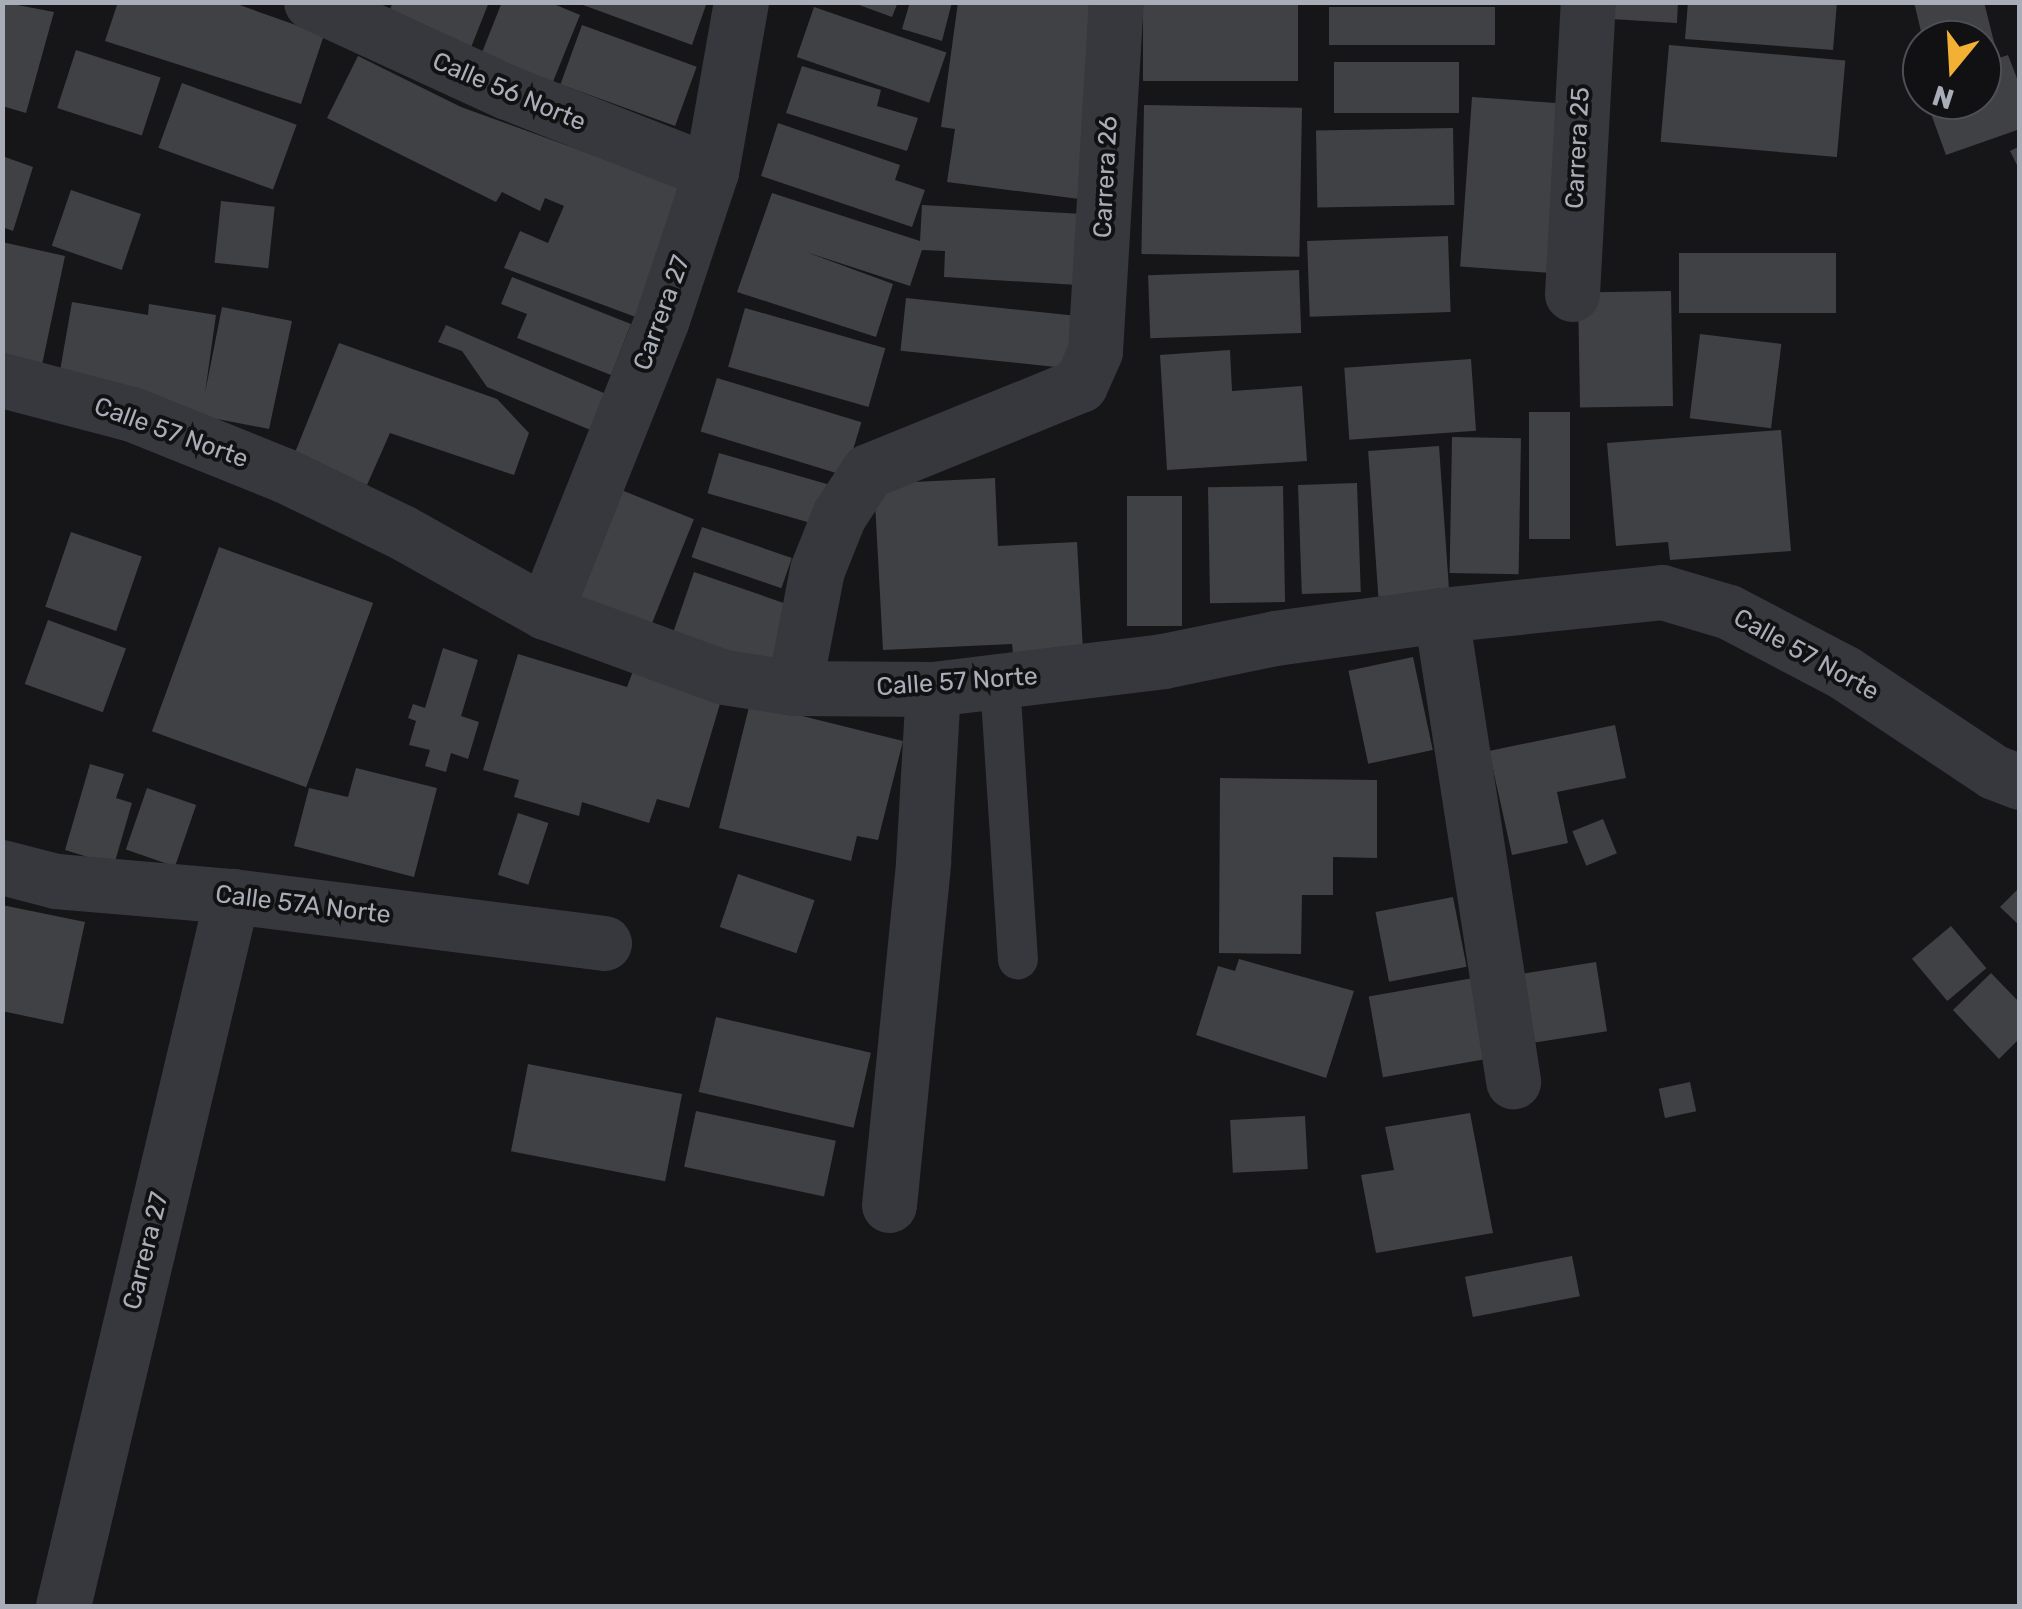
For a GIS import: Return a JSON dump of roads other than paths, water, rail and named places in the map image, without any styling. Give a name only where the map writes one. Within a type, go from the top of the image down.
[{"type":"street","name":"Calle 56 Norte","points":[[311,2],[524,99],[712,172]]},
{"type":"street","name":"Carrera 27","points":[[545,612],[662,319],[712,172],[740,2]]},
{"type":"street","name":"Carrera 26","points":[[794,688],[817,570],[839,515],[868,472],[1080,385],[1095,351],[1116,2]]},
{"type":"street","name":"Carrera 25","points":[[1572,294],[1588,2]]},
{"type":"street","name":"Calle 57 Norte","points":[[2,380],[132,414],[284,475],[400,530],[545,612],[724,676],[794,688],[933,689],[1163,661],[1276,638],[1441,616],[1662,592],[1730,612],[1845,673],[1934,728],[1994,772],[2020,782]]},
{"type":"street","points":[[1441,616],[1513,1081]]},
{"type":"street","points":[[889,1204],[923,862],[933,689]]},
{"type":"street","name":"Calle 57A Norte","points":[[2,868],[56,880],[232,896],[604,943]]},
{"type":"street","name":"Carrera 27","points":[[63,1606],[232,896]]},
{"type":"lane","points":[[1000,682],[1018,959]]}]
